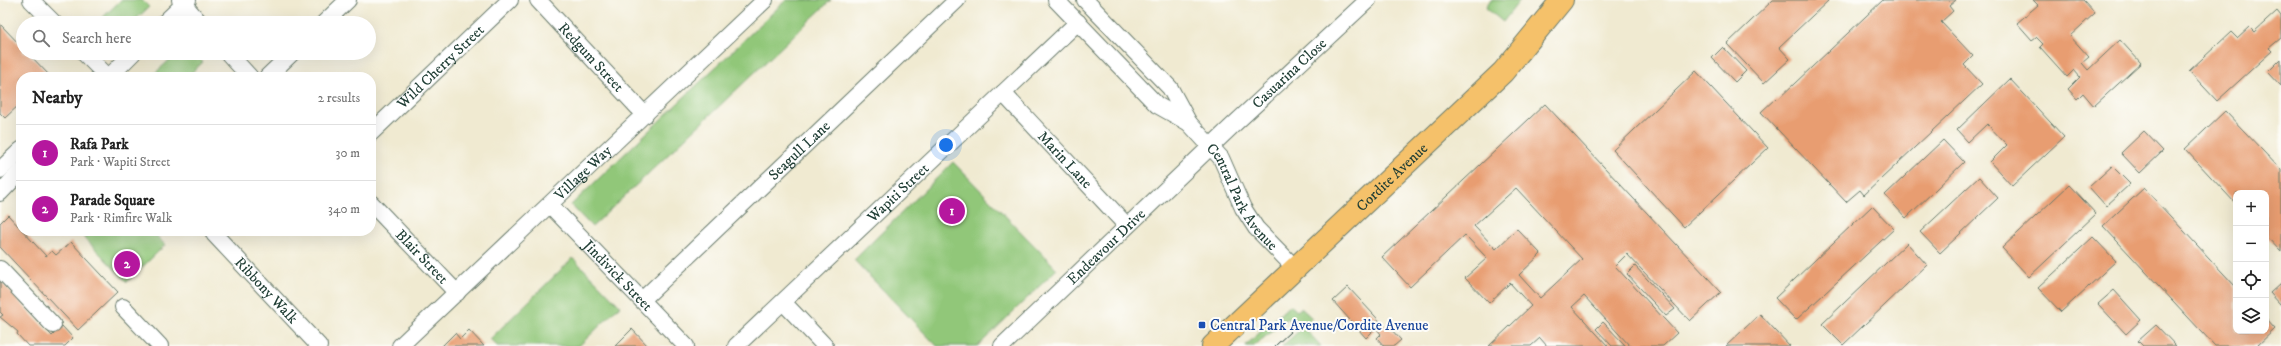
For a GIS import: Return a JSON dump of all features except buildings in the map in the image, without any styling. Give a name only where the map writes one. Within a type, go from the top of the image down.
[{"type":"main road","name":"Cordite Avenue","points":[[1213,346],[1503,72],[1562,0]]},
{"type":"street","points":[[31,0],[47,16]]},
{"type":"street","points":[[331,16],[348,0]]},
{"type":"street","name":"Wild Cherry Street","points":[[376,128],[510,0]]},
{"type":"street","name":"Redgum Street","points":[[538,0],[645,115]]},
{"type":"street","name":"Village Way","points":[[400,346],[765,0]]},
{"type":"street","name":"Seagull Lane","points":[[642,300],[957,0]]},
{"type":"street","name":"Central Park Avenue","points":[[1056,0],[1157,105],[1189,123]]},
{"type":"street","name":"Casuarina Close","points":[[1211,147],[1368,0]]},
{"type":"street","points":[[170,16],[184,1],[195,16]]},
{"type":"street","name":"Central Park Avenue","points":[[1094,3],[1170,88],[1189,123],[1221,158],[1243,208],[1256,228],[1296,269]]},
{"type":"street","name":"Wapiti Street","points":[[736,346],[1078,22]]},
{"type":"street","points":[[91,60],[103,72]]},
{"type":"street","points":[[113,72],[126,60]]},
{"type":"street","points":[[234,60],[245,72]]},
{"type":"street","points":[[272,72],[285,60]]},
{"type":"street","name":"Marin Lane","points":[[1003,92],[1128,226]]},
{"type":"street","name":"Endeavour Drive","points":[[1002,346],[1211,147]]},
{"type":"street","points":[[0,170],[16,155]]},
{"type":"street","points":[[0,192],[16,176]]},
{"type":"street","name":"Jindivick Street","points":[[550,205],[686,346]]},
{"type":"street","name":"Blair Street","points":[[376,208],[457,293]]},
{"type":"street","name":"Ribbony Walk","points":[[216,236],[319,346]]},
{"type":"street","points":[[0,270],[53,325]]},
{"type":"street","points":[[783,302],[825,346]]},
{"type":"street","points":[[123,307],[160,346]]},
{"type":"green space","points":[[121,0],[142,0],[149,7],[139,16],[104,16]]},
{"type":"green space","points":[[786,0],[831,0],[592,227],[571,205]]},
{"type":"green space","points":[[1491,0],[1520,0],[1503,22],[1486,8]]},
{"type":"green space","points":[[169,60],[201,60],[203,62],[192,72],[156,72]]},
{"type":"green space","points":[[953,162],[1057,269],[978,346],[937,346],[854,260]]},
{"type":"green space","points":[[83,236],[157,236],[165,245],[127,282]]},
{"type":"green space","points":[[573,258],[620,306],[579,346],[497,346],[490,339]]},
{"type":"green space","points":[[1290,305],[1297,311],[1301,308],[1312,318],[1303,327],[1321,346],[1282,346],[1300,330],[1288,318],[1254,346],[1245,346]]},
{"type":"tram line","points":[[1275,346],[1291,331]]},
{"type":"place","name":"Rafa Park","points":[[952,211]]},
{"type":"place","name":"Parade Square","points":[[127,264]]},
{"type":"place","name":"Central Park Avenue/Cordite Avenue","points":[[1202,325]]}]
